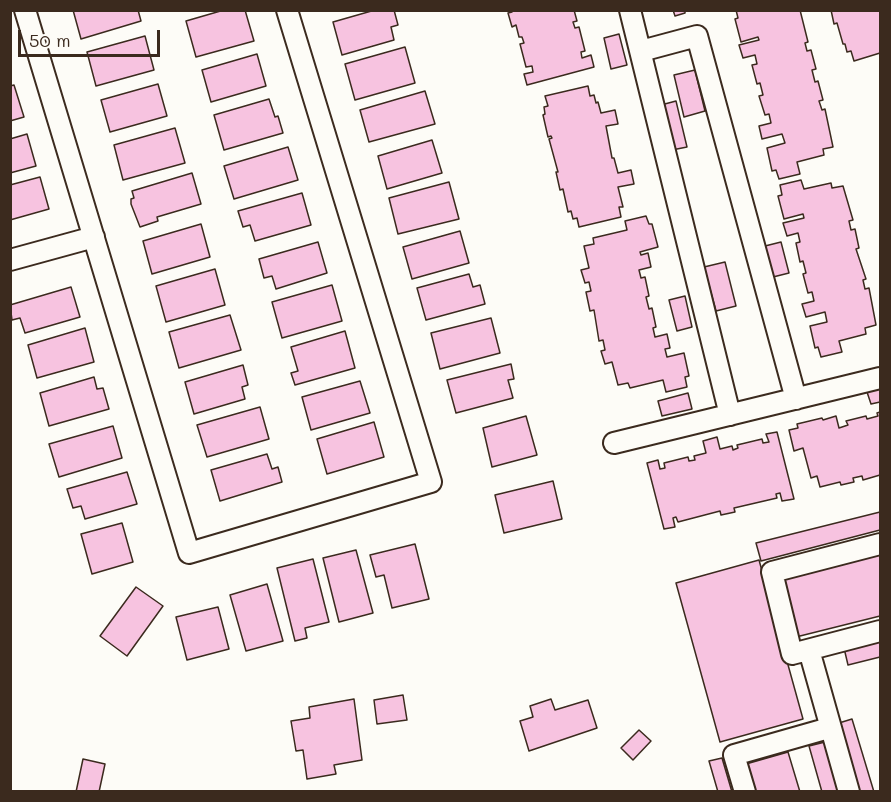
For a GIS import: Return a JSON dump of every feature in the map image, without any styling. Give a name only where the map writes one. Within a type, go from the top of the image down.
[{"type":"street","points":[[25,10],[189,553],[431,482],[286,10]]},
{"type":"street","points":[[630,10],[730,415]]},
{"type":"street","points":[[641,51],[697,36],[796,399]]},
{"type":"street","points":[[10,260],[94,237]]},
{"type":"street","points":[[614,443],[880,378]]},
{"type":"street","points":[[880,544],[772,572],[792,654],[880,631]]},
{"type":"street","points":[[809,650],[829,728],[849,792]]},
{"type":"street","points":[[745,792],[734,755],[829,728]]},
{"type":"building","points":[[73,10],[138,10],[141,21],[81,39]]},
{"type":"building","points":[[224,10],[245,10],[254,41],[196,57],[186,21]]},
{"type":"building","points":[[375,10],[394,10],[398,25],[391,27],[394,40],[342,55],[333,22]]},
{"type":"building","points":[[512,10],[574,10],[577,21],[573,22],[575,28],[579,27],[585,51],[581,52],[582,58],[591,55],[594,67],[527,85],[524,74],[533,72],[532,66],[526,67],[520,44],[524,43],[522,37],[519,37],[516,25],[512,27],[508,13]]},
{"type":"building","points":[[673,10],[685,10],[685,13],[675,16]]},
{"type":"building","points":[[736,10],[800,10],[808,42],[805,43],[807,51],[811,50],[816,69],[812,70],[815,82],[818,81],[823,100],[819,101],[822,110],[825,109],[833,147],[823,149],[824,155],[797,162],[800,174],[779,179],[776,170],[772,171],[767,148],[785,143],[782,134],[762,139],[759,126],[771,123],[769,114],[765,115],[759,96],[763,95],[760,83],[757,84],[752,65],[757,64],[755,55],[743,58],[739,45],[759,40],[758,37],[741,42],[735,19],[738,18]]},
{"type":"building","points":[[831,10],[880,10],[880,53],[854,61],[851,51],[847,52],[843,44],[837,23],[834,24]]},
{"type":"building","points":[[619,34],[627,65],[611,69],[604,38]]},
{"type":"building","points":[[145,36],[154,70],[96,86],[87,52]]},
{"type":"building","points":[[405,47],[415,83],[355,100],[345,64]]},
{"type":"building","points":[[257,54],[266,86],[211,102],[202,70]]},
{"type":"building","points":[[695,70],[705,111],[684,117],[674,75]]},
{"type":"building","points":[[158,84],[167,116],[110,132],[101,100]]},
{"type":"building","points":[[14,85],[24,117],[10,121],[10,86]]},
{"type":"building","points":[[588,86],[590,96],[594,95],[601,113],[615,110],[618,124],[606,126],[612,158],[614,158],[618,173],[631,170],[634,184],[618,187],[623,207],[619,207],[621,217],[579,227],[577,218],[573,219],[571,211],[568,212],[563,189],[560,190],[556,172],[558,172],[549,139],[552,138],[548,137],[543,115],[545,114],[544,107],[548,106],[545,96]]},
{"type":"building","points":[[425,91],[435,124],[369,142],[360,110]]},
{"type":"building","points":[[269,99],[275,117],[278,116],[283,133],[224,150],[214,115]]},
{"type":"building","points":[[676,101],[687,147],[672,150],[661,105]]},
{"type":"building","points":[[175,128],[185,163],[123,180],[114,145]]},
{"type":"building","points":[[27,134],[36,166],[10,173],[10,139]]},
{"type":"building","points":[[432,140],[442,173],[387,189],[378,156]]},
{"type":"building","points":[[288,147],[298,180],[234,199],[224,166]]},
{"type":"building","points":[[192,173],[201,204],[157,217],[158,221],[140,227],[131,204],[131,199],[134,198],[132,191]]},
{"type":"building","points":[[40,177],[49,209],[10,220],[10,185]]},
{"type":"building","points":[[801,180],[804,189],[831,183],[832,188],[843,186],[853,220],[849,221],[851,230],[855,229],[859,248],[856,249],[866,279],[863,280],[865,289],[869,288],[876,325],[865,328],[866,334],[839,341],[842,352],[821,357],[818,347],[815,348],[810,326],[827,322],[825,312],[806,317],[802,304],[814,301],[812,292],[808,293],[803,274],[806,273],[803,261],[800,262],[796,243],[800,242],[798,233],[787,236],[783,223],[804,218],[803,214],[784,219],[778,196],[782,195],[780,185]]},
{"type":"building","points":[[449,182],[459,219],[398,234],[389,198]]},
{"type":"building","points":[[302,193],[311,225],[255,241],[250,225],[243,227],[238,211]]},
{"type":"building","points":[[646,216],[649,224],[652,224],[658,247],[640,252],[641,255],[648,253],[651,267],[639,270],[641,278],[645,277],[649,296],[646,297],[649,309],[652,308],[656,327],[653,328],[655,337],[667,334],[670,348],[665,349],[667,357],[684,353],[689,376],[685,377],[687,387],[666,392],[663,380],[630,388],[628,383],[618,385],[612,362],[605,364],[601,351],[605,350],[603,340],[599,341],[594,310],[590,311],[586,292],[591,291],[589,282],[585,283],[581,270],[589,268],[584,246],[594,244],[593,238],[627,230],[625,221]]},
{"type":"building","points":[[201,224],[210,257],[152,274],[143,241]]},
{"type":"building","points":[[460,231],[469,263],[412,279],[403,247]]},
{"type":"building","points":[[318,242],[327,273],[276,289],[272,276],[264,278],[259,259]]},
{"type":"building","points":[[781,242],[789,273],[773,277],[765,246]]},
{"type":"building","points":[[725,262],[736,306],[716,311],[704,267]]},
{"type":"building","points":[[215,269],[225,305],[166,322],[156,286]]},
{"type":"building","points":[[469,274],[473,287],[480,285],[485,304],[426,320],[417,288]]},
{"type":"building","points":[[332,285],[342,321],[282,338],[272,302]]},
{"type":"building","points":[[71,287],[80,317],[25,333],[20,318],[12,320],[10,305]]},
{"type":"building","points":[[685,296],[692,327],[677,331],[669,300]]},
{"type":"building","points":[[230,315],[241,350],[179,368],[169,332]]},
{"type":"building","points":[[491,318],[500,353],[440,369],[431,333]]},
{"type":"building","points":[[85,328],[94,362],[37,378],[28,345]]},
{"type":"building","points":[[345,331],[355,368],[295,385],[291,373],[298,371],[291,347]]},
{"type":"building","points":[[511,364],[514,379],[508,380],[513,398],[456,413],[447,380]]},
{"type":"building","points":[[243,365],[248,385],[242,387],[245,399],[194,414],[185,382]]},
{"type":"building","points":[[94,377],[97,389],[103,388],[109,409],[49,426],[40,393]]},
{"type":"building","points":[[360,381],[370,413],[311,430],[302,397]]},
{"type":"building","points":[[880,385],[880,402],[871,404],[866,389]]},
{"type":"building","points":[[688,393],[692,409],[662,416],[658,401]]},
{"type":"building","points":[[260,407],[269,439],[207,457],[197,425]]},
{"type":"building","points":[[880,412],[880,475],[863,480],[862,476],[853,478],[854,482],[841,485],[840,482],[820,487],[817,476],[811,478],[803,448],[794,451],[789,430],[798,428],[797,424],[836,416],[839,428],[848,425],[846,421],[866,416],[867,419],[878,416],[877,413]]},
{"type":"building","points":[[526,416],[537,455],[492,467],[483,428]]},
{"type":"building","points":[[374,422],[384,457],[327,474],[317,439]]},
{"type":"building","points":[[113,426],[122,458],[59,477],[49,444]]},
{"type":"building","points":[[777,432],[794,499],[782,501],[780,493],[776,494],[777,498],[734,508],[735,512],[721,515],[720,511],[678,522],[676,517],[673,518],[675,527],[664,529],[647,463],[658,460],[660,469],[665,468],[664,463],[688,457],[689,461],[695,460],[694,456],[706,453],[703,441],[717,437],[720,449],[732,446],[733,450],[738,448],[737,445],[762,439],[763,443],[769,442],[766,434]]},
{"type":"building","points":[[267,454],[272,469],[278,467],[282,482],[220,501],[211,470]]},
{"type":"building","points":[[127,472],[137,504],[85,519],[81,506],[73,508],[67,489]]},
{"type":"building","points":[[553,481],[562,519],[504,533],[495,495]]},
{"type":"building","points":[[880,512],[880,530],[761,561],[756,543]]},
{"type":"building","points":[[122,523],[133,562],[92,574],[81,534]]},
{"type":"building","points":[[415,544],[429,599],[392,608],[384,575],[376,577],[370,555]]},
{"type":"building","points":[[356,550],[373,613],[339,622],[323,558]]},
{"type":"building","points":[[880,552],[880,616],[796,637],[781,577]]},
{"type":"building","points":[[313,559],[329,622],[305,628],[307,638],[295,641],[277,568]]},
{"type":"building","points":[[759,560],[803,719],[720,742],[676,583]]},
{"type":"building","points":[[267,584],[283,641],[246,651],[230,595]]},
{"type":"building","points":[[136,587],[163,606],[127,656],[100,636]]},
{"type":"building","points":[[218,607],[229,649],[187,660],[176,617]]},
{"type":"building","points":[[880,639],[880,657],[848,665],[844,648]]},
{"type":"building","points":[[403,695],[407,720],[377,724],[374,700]]},
{"type":"building","points":[[354,699],[362,760],[334,765],[336,774],[307,779],[303,750],[296,751],[291,721],[310,718],[309,707]]},
{"type":"building","points":[[551,699],[555,710],[588,700],[597,728],[529,751],[520,721],[533,717],[530,706]]},
{"type":"building","points":[[852,719],[874,792],[860,792],[839,723]]},
{"type":"building","points":[[639,730],[651,741],[633,760],[621,748]]},
{"type":"building","points":[[825,742],[840,792],[822,792],[809,746]]},
{"type":"building","points":[[788,752],[800,792],[754,792],[746,764]]},
{"type":"building","points":[[722,758],[732,792],[718,792],[709,761]]},
{"type":"building","points":[[83,759],[105,764],[99,792],[76,792]]}]
